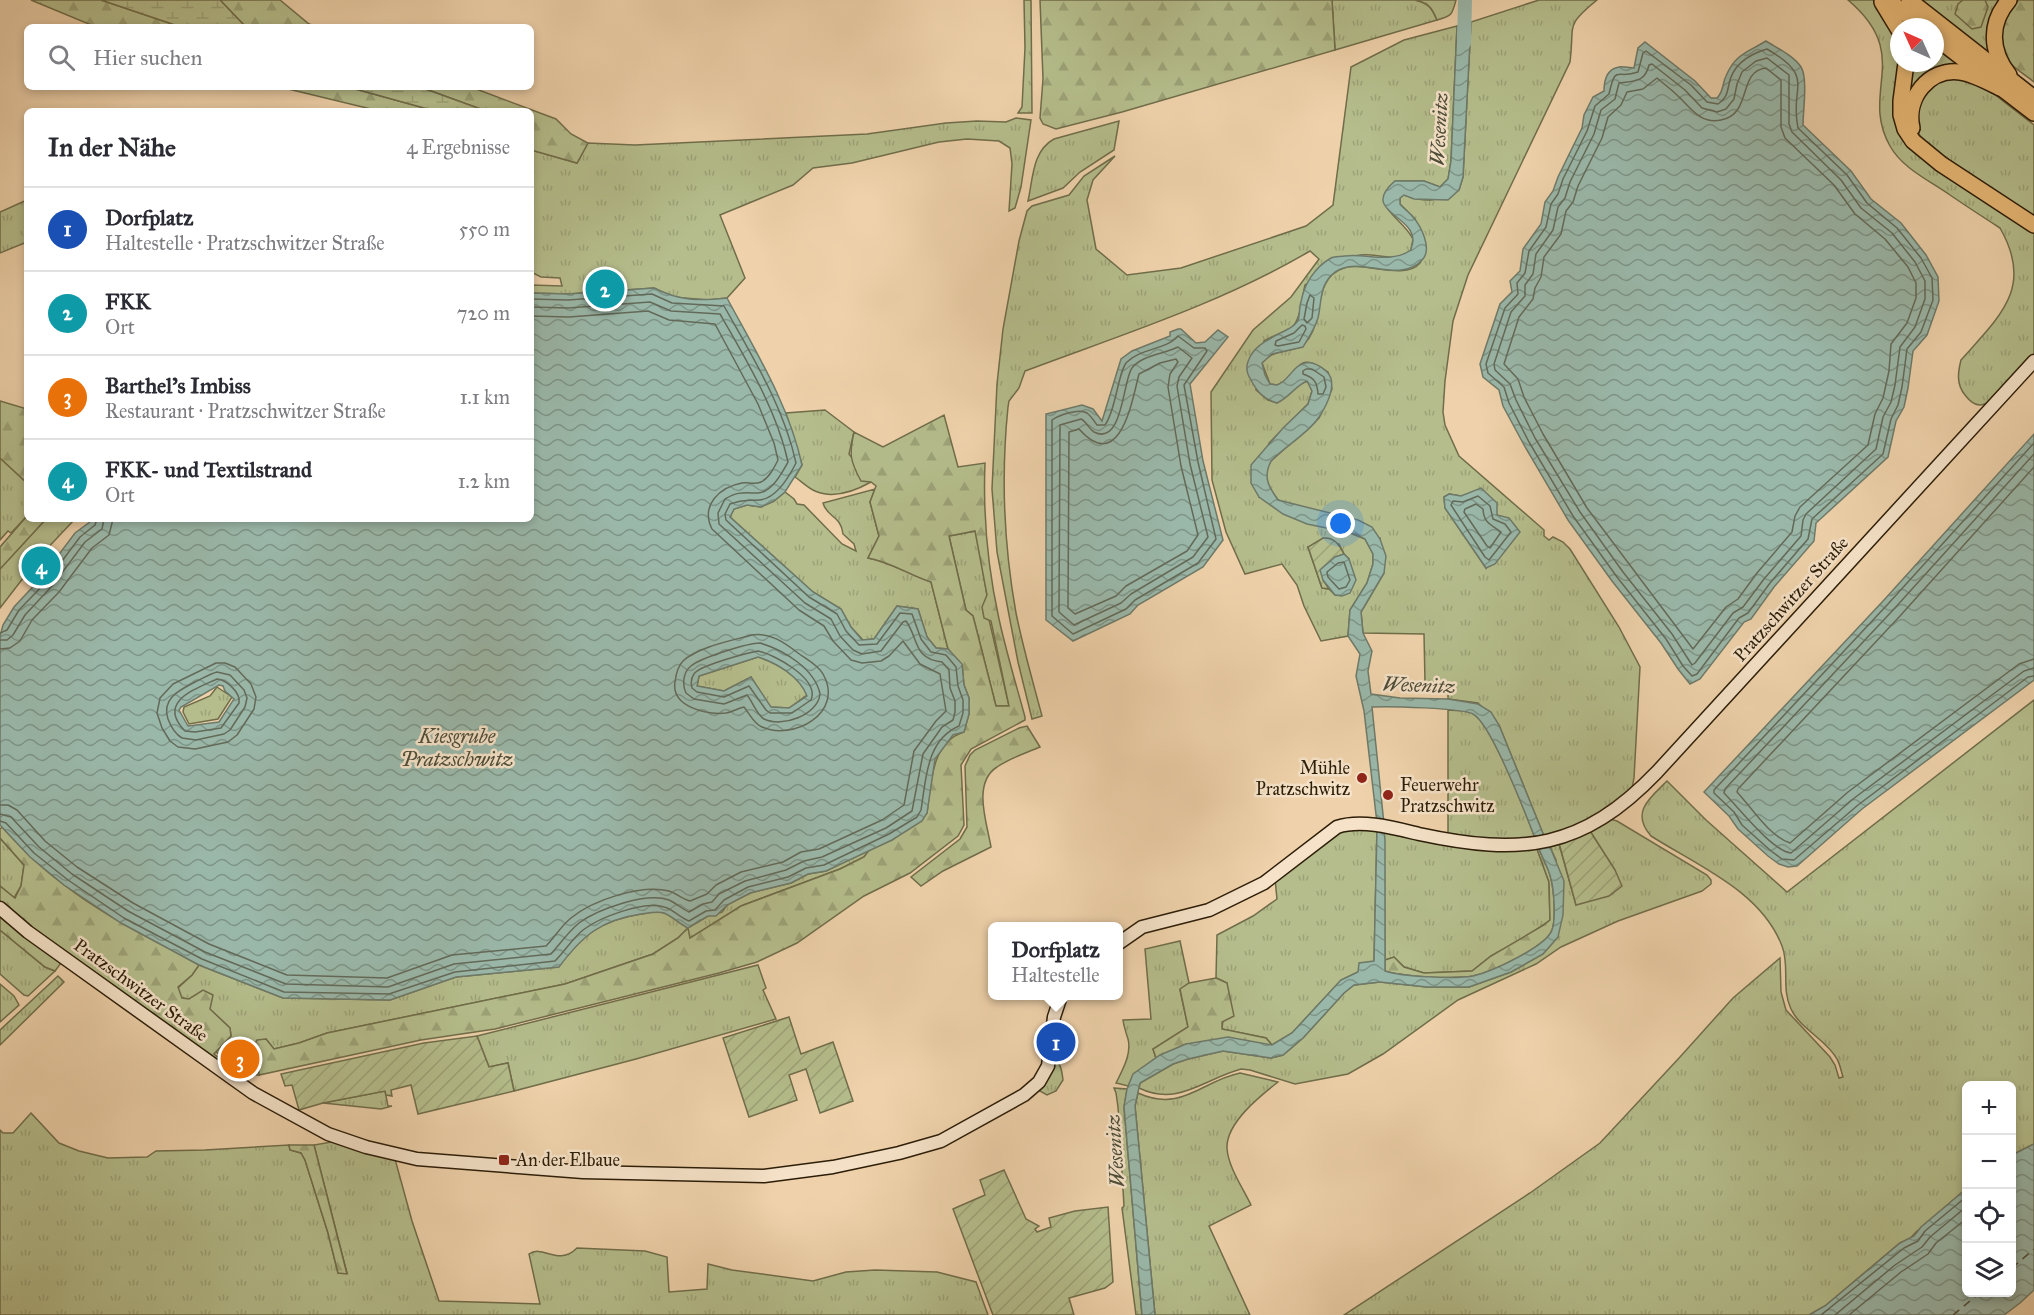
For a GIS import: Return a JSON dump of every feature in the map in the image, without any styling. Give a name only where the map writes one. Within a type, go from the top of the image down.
[{"type":"highway","points":[[1880,0],[1891,18]]},
{"type":"highway","points":[[1888,0],[1911,18]]},
{"type":"highway","points":[[1909,0],[2034,98]]},
{"type":"highway","points":[[2009,0],[1996,19],[1994,42],[2001,63],[2018,86]]},
{"type":"highway","points":[[1944,44],[2034,113]]},
{"type":"highway","points":[[1905,72],[1901,101],[1902,121],[1908,135],[1925,151],[2034,225]]},
{"type":"highway","points":[[1925,151],[1914,133],[1910,120],[1914,98],[1928,81],[1944,73],[1956,72],[1974,76],[2000,88]]},
{"type":"street","name":"Pratzschwitzer Straße","points":[[1123,940],[1142,927],[1209,910],[1264,883],[1337,827],[1354,824],[1381,826],[1448,840],[1504,846],[1527,845],[1574,834],[1598,822],[1637,793],[2034,361]]},
{"type":"street","name":"Pratzschwitzer Straße","points":[[0,908],[28,932],[253,1093],[319,1129],[345,1140],[417,1159],[583,1172],[764,1176],[833,1167],[899,1154],[950,1137],[981,1117],[1031,1091],[1048,1065],[1054,1017],[1060,1000]]},
{"type":"green space","points":[[31,0],[101,0],[172,24],[89,24]]},
{"type":"green space","points":[[101,0],[220,0],[243,24],[172,24]]},
{"type":"green space","points":[[220,0],[280,0],[309,24],[243,24]]},
{"type":"green space","points":[[1024,0],[1031,0],[1032,113],[1018,113],[1022,107],[1025,48]]},
{"type":"green space","points":[[1040,0],[1332,0],[1335,50],[1056,129],[1043,124],[1040,118],[1043,79]]},
{"type":"green space","points":[[1332,0],[1415,0],[1429,7],[1437,20],[1335,50]]},
{"type":"green space","points":[[1415,0],[1456,0],[1451,14],[1437,20],[1429,7]]},
{"type":"green space","points":[[1539,0],[1597,0],[1575,21],[1570,62],[1468,275],[1453,321],[1443,412],[1445,425],[1459,456],[1544,530],[1544,536],[1549,540],[1553,537],[1563,542],[1570,549],[1619,627],[1640,667],[1634,778],[1631,793],[1574,830],[1544,836],[1499,725],[1478,703],[1448,699],[1448,693],[1425,682],[1424,634],[1363,633],[1361,612],[1384,573],[1380,538],[1278,500],[1266,483],[1267,469],[1271,461],[1319,418],[1332,389],[1328,372],[1317,365],[1303,363],[1291,376],[1277,385],[1270,384],[1262,363],[1273,354],[1304,344],[1309,338],[1314,329],[1323,289],[1334,273],[1352,267],[1404,270],[1420,263],[1426,246],[1415,219],[1400,204],[1400,198],[1404,195],[1433,200],[1459,190],[1463,177],[1471,22]],"holes":[[[1449,494],[1461,496],[1497,515],[1486,568],[1445,508],[1444,497]]]},
{"type":"green space","points":[[1848,0],[1873,0],[1890,21],[1890,72],[1899,72],[1898,123],[2034,230],[2034,355],[2001,392],[1980,405],[1969,400],[1962,391],[1958,378],[1959,369],[1961,360],[1989,329],[2008,299],[2013,284],[2014,267],[2010,249],[2000,228],[1917,174],[1895,154],[1890,146],[1882,126],[1880,108],[1882,56],[1878,39],[1867,20]]},
{"type":"green space","points":[[1917,0],[2004,0],[1994,59],[1944,21],[1944,18],[1940,18]]},
{"type":"green space","points":[[1963,0],[1985,0],[1988,7],[1981,27],[1972,29],[1955,14],[1958,4]]},
{"type":"green space","points":[[2019,0],[2034,0],[2034,82],[2011,64],[2002,48],[2004,22]]},
{"type":"green space","points":[[1457,26],[1451,161],[1448,179],[1440,187],[1424,181],[1395,181],[1387,190],[1384,197],[1385,204],[1413,239],[1411,250],[1392,257],[1356,256],[1333,267],[1305,285],[1299,315],[1294,326],[1264,341],[1256,390],[1268,400],[1277,403],[1300,384],[1308,381],[1312,391],[1308,404],[1269,443],[1259,497],[1365,539],[1373,554],[1373,564],[1367,583],[1350,610],[1348,636],[1321,641],[1304,606],[1297,585],[1282,564],[1245,574],[1226,532],[1212,480],[1211,392],[1253,330],[1291,297],[1319,259],[1310,251],[1242,287],[1134,331],[1025,371],[1019,388],[1009,401],[1004,484],[1006,536],[1016,613],[1042,716],[1032,719],[1018,662],[997,552],[992,489],[997,384],[1003,329],[1019,241],[1027,211],[1032,206],[1069,195],[1084,176],[1115,156],[1093,180],[1087,200],[1096,249],[1127,275],[1181,268],[1306,226],[1333,205],[1351,67],[1404,40]],"holes":[[[1339,544],[1349,559],[1335,595],[1329,589],[1322,588],[1308,547]]]},
{"type":"green space","points":[[1944,53],[1963,67],[1904,96],[1908,72],[1944,72]]},
{"type":"green space","points":[[1957,75],[1990,91],[2034,125],[2034,220],[1943,160],[1921,139],[1914,120],[1923,90],[1931,83]]},
{"type":"green space","points":[[292,90],[359,90],[424,108],[367,108]]},
{"type":"green space","points":[[359,90],[428,90],[478,108],[424,108]]},
{"type":"green space","points":[[428,90],[479,90],[527,108],[478,108]]},
{"type":"green space","points":[[534,111],[556,119],[571,134],[588,143],[577,163],[534,151]]},
{"type":"green space","points":[[1016,118],[1031,120],[1021,187],[1015,208],[1009,211],[1012,164],[1010,148],[999,141],[967,139],[939,142],[852,163],[813,168],[793,185],[720,215],[745,278],[727,298],[708,300],[673,297],[654,288],[568,294],[534,293],[534,285],[562,286],[560,278],[541,277],[534,274],[534,151],[577,163],[588,143],[635,145],[867,134],[946,123],[1006,122]]},
{"type":"green space","points":[[1119,121],[1114,150],[1080,172],[1063,188],[1028,201],[1037,158],[1047,144],[1054,139]]},
{"type":"green space","points":[[24,201],[24,243],[0,253],[0,212]]},
{"type":"green space","points":[[0,401],[24,408],[24,480],[0,458]]},
{"type":"green space","points":[[825,410],[854,432],[849,454],[871,482],[851,491],[829,494],[812,490],[795,477],[802,465],[786,413]]},
{"type":"green space","points":[[944,415],[958,467],[985,463],[986,521],[992,581],[1002,631],[1025,720],[971,749],[961,765],[964,825],[958,836],[910,873],[864,896],[797,943],[757,962],[495,1029],[421,1040],[259,1075],[258,1061],[252,1049],[257,1040],[266,1039],[274,1049],[327,1033],[565,984],[653,954],[678,938],[688,928],[690,938],[741,906],[840,869],[864,857],[870,849],[892,840],[927,813],[932,777],[939,754],[953,737],[964,732],[969,714],[969,698],[964,685],[962,665],[948,649],[931,582],[884,562],[868,558],[879,536],[870,502],[876,486],[871,482],[861,481],[855,468],[851,452],[854,432],[883,447]],"holes":[[[975,531],[987,595],[982,607],[984,618],[991,621],[1009,706],[996,706],[973,616],[966,610],[949,536]]]},
{"type":"green space","points":[[0,458],[24,480],[24,519],[11,533],[8,531],[0,540]]},
{"type":"green space","points":[[875,489],[870,502],[879,536],[868,558],[884,562],[931,582],[948,649],[936,648],[927,637],[918,609],[897,606],[874,639],[863,640],[851,627],[841,609],[813,592],[730,517],[734,509],[747,505],[761,507],[774,501],[785,492],[797,504],[804,505],[842,544],[856,551],[854,544],[843,534],[840,523],[828,512],[823,503]]},
{"type":"green space","points":[[24,519],[24,522],[43,522],[0,569],[0,547]]},
{"type":"green space","points":[[43,522],[72,522],[41,555],[0,608],[0,569]]},
{"type":"green space","points":[[976,531],[987,595],[985,602],[1009,706],[996,706],[973,616],[966,610],[949,536]]},
{"type":"green space","points":[[1323,538],[1334,540],[1344,554],[1335,557],[1323,580],[1329,589],[1322,588],[1308,547]]},
{"type":"green space","points":[[758,657],[787,671],[804,688],[807,695],[789,708],[770,707],[751,677],[724,691],[697,686],[699,676]]},
{"type":"green space","points":[[217,687],[232,697],[218,719],[189,724],[183,712],[184,707],[210,696]]},
{"type":"green space","points":[[2034,700],[2034,1144],[2016,1153],[2016,1081],[1962,1081],[1962,1192],[1908,1241],[1900,1243],[1825,1306],[1809,1315],[1344,1315],[1530,1193],[1600,1143],[1733,998],[1780,958],[1781,992],[1786,1010],[1830,1057],[1839,1078],[1843,1077],[1838,1061],[1832,1052],[1801,1023],[1791,1009],[1786,993],[1784,954],[1772,927],[1744,895],[1708,869],[1651,836],[1642,820],[1645,806],[1654,793],[1667,781],[1706,820],[1787,892]]},
{"type":"green space","points":[[1448,710],[1469,712],[1480,719],[1498,750],[1535,838],[1505,843],[1448,835]]},
{"type":"green space","points":[[1027,726],[1040,747],[997,767],[989,774],[985,783],[983,804],[991,847],[943,871],[921,886],[911,877],[960,839],[967,827],[965,766],[970,755],[975,750]]},
{"type":"green space","points":[[1610,819],[1707,875],[1711,884],[1702,891],[1618,921],[1561,947],[1536,964],[1458,1000],[1383,1054],[1348,1074],[1295,1084],[1241,1069],[1179,1093],[1153,1093],[1139,1088],[1140,1083],[1173,1064],[1188,1059],[1223,1051],[1271,1058],[1283,1055],[1303,1038],[1354,985],[1380,982],[1427,987],[1469,987],[1511,972],[1543,954],[1558,937],[1556,860],[1550,847],[1559,844],[1576,905],[1615,870],[1590,831]]},
{"type":"green space","points":[[2,827],[39,864],[79,896],[199,965],[192,975],[178,987],[182,998],[189,999],[203,990],[213,995],[210,1009],[230,1028],[231,1036],[214,1054],[228,1065],[226,1068],[30,929],[0,904],[0,886],[15,898],[21,886],[24,865],[0,838]]},
{"type":"green space","points":[[1351,828],[1377,829],[1374,961],[1341,980],[1292,1033],[1272,1045],[1266,1038],[1222,1029],[1227,983],[1216,978],[1217,935],[1253,916],[1277,899],[1275,879],[1329,836]]},
{"type":"green space","points":[[1384,830],[1528,849],[1529,851],[1537,849],[1549,882],[1550,920],[1524,938],[1491,956],[1472,971],[1424,973],[1404,967],[1394,957],[1385,960]]},
{"type":"green space","points":[[1590,831],[1615,870],[1622,886],[1609,896],[1576,905],[1559,843]]},
{"type":"green space","points":[[0,838],[24,865],[21,886],[14,898],[0,886]]},
{"type":"green space","points":[[870,849],[864,857],[840,869],[741,906],[690,939],[687,929],[678,938],[653,954],[565,984],[327,1033],[274,1049],[266,1039],[252,1049],[258,1061],[259,1075],[244,1075],[216,1052],[231,1036],[230,1028],[196,1001],[181,998],[178,988],[199,965],[283,998],[390,1000],[456,977],[558,967],[585,938],[615,920],[659,912],[667,914],[688,928],[708,916],[722,912],[727,905],[750,893],[791,883],[808,874],[826,871]]},
{"type":"green space","points":[[1537,849],[1550,875],[1554,905],[1552,930],[1540,944],[1492,970],[1473,976],[1429,977],[1385,971],[1385,960],[1394,957],[1404,967],[1424,973],[1472,971],[1491,956],[1544,925],[1550,920],[1549,882]]},
{"type":"green space","points":[[0,917],[61,963],[55,971],[45,967],[0,930]]},
{"type":"green space","points":[[0,930],[45,967],[55,971],[28,996],[0,974]]},
{"type":"green space","points":[[1180,941],[1189,983],[1180,990],[1188,1027],[1153,1049],[1156,1058],[1134,1074],[1128,1086],[1116,1083],[1129,1051],[1123,1020],[1151,1019],[1145,949]]},
{"type":"green space","points":[[758,965],[766,988],[763,990],[776,1019],[514,1091],[508,1063],[489,1067],[477,1036]]},
{"type":"green space","points":[[58,976],[64,982],[0,1045],[0,1030]]},
{"type":"green space","points":[[1216,978],[1227,983],[1234,1016],[1222,1022],[1222,1029],[1266,1038],[1272,1045],[1186,1044],[1156,1058],[1153,1049],[1188,1027],[1180,989],[1189,983]]},
{"type":"green space","points":[[0,984],[14,996],[19,1005],[0,1022]]},
{"type":"green space","points":[[789,1017],[801,1054],[833,1042],[853,1101],[820,1113],[806,1069],[789,1075],[797,1100],[749,1117],[723,1038]]},
{"type":"green space","points":[[477,1036],[489,1067],[508,1063],[514,1091],[418,1114],[411,1085],[391,1090],[392,1096],[386,1095],[385,1091],[299,1110],[292,1085],[285,1086],[281,1074],[424,1043]]},
{"type":"green space","points":[[1053,1058],[1062,1071],[1063,1080],[1056,1091],[1047,1095],[1038,1090]]},
{"type":"green space","points":[[1240,1073],[1278,1082],[1245,1111],[1228,1139],[1230,1163],[1251,1205],[1209,1226],[1250,1315],[1155,1315],[1135,1106],[1138,1093],[1153,1098],[1179,1098]]},
{"type":"green space","points":[[1114,1088],[1127,1089],[1124,1107],[1142,1315],[1136,1315],[1122,1208],[1124,1206],[1118,1107]]},
{"type":"green space","points":[[385,1091],[388,1106],[392,1106],[381,1109],[323,1103]]},
{"type":"green space","points":[[31,1113],[59,1143],[108,1158],[147,1157],[156,1151],[289,1145],[290,1150],[301,1153],[305,1160],[338,1273],[347,1273],[314,1145],[337,1141],[395,1159],[412,1221],[439,1301],[540,1304],[529,1254],[540,1252],[563,1256],[577,1248],[645,1251],[667,1257],[669,1292],[707,1289],[708,1264],[732,1270],[813,1281],[846,1272],[875,1270],[937,1272],[976,1282],[988,1315],[0,1315],[0,1130],[3,1133],[13,1133]]},
{"type":"green space","points":[[289,1145],[314,1145],[347,1274],[338,1273],[305,1160],[301,1153],[290,1150]]},
{"type":"green space","points":[[1004,1170],[1026,1219],[1039,1226],[1035,1229],[1037,1232],[1051,1227],[1049,1218],[1075,1211],[1108,1207],[1113,1282],[1105,1288],[1069,1298],[1074,1315],[993,1315],[953,1209],[985,1195],[980,1180]]},
{"type":"water","points":[[1471,22],[1463,177],[1459,190],[1448,200],[1414,199],[1404,195],[1400,198],[1400,204],[1422,231],[1426,243],[1423,259],[1414,267],[1403,270],[1356,266],[1345,267],[1335,272],[1326,282],[1317,322],[1303,347],[1272,354],[1262,363],[1270,384],[1281,383],[1301,364],[1308,363],[1316,364],[1324,369],[1332,381],[1328,400],[1315,423],[1271,461],[1267,477],[1269,486],[1278,500],[1358,520],[1372,527],[1380,539],[1386,556],[1384,573],[1361,612],[1363,633],[1372,651],[1368,671],[1371,694],[1400,698],[1448,699],[1478,704],[1491,712],[1499,725],[1544,836],[1535,838],[1489,734],[1473,714],[1455,710],[1372,707],[1384,824],[1377,823],[1364,711],[1356,676],[1360,654],[1348,636],[1350,610],[1367,583],[1373,564],[1373,554],[1365,539],[1356,534],[1307,524],[1283,514],[1259,497],[1251,483],[1251,465],[1283,428],[1308,404],[1312,391],[1307,381],[1277,403],[1268,399],[1258,391],[1249,377],[1247,368],[1249,358],[1256,348],[1295,324],[1299,318],[1302,295],[1315,271],[1325,262],[1333,257],[1353,255],[1387,257],[1411,250],[1413,240],[1411,231],[1390,212],[1383,199],[1386,191],[1395,181],[1424,181],[1440,187],[1448,179],[1451,161],[1457,26]]},
{"type":"water","points":[[1766,41],[1790,56],[1801,67],[1805,86],[1803,125],[1851,171],[1871,199],[1901,223],[1926,255],[1938,277],[1939,301],[1927,335],[1913,351],[1904,407],[1896,421],[1888,457],[1816,523],[1814,541],[1774,587],[1751,619],[1744,622],[1700,679],[1690,684],[1568,520],[1503,406],[1499,390],[1483,377],[1480,364],[1500,304],[1512,292],[1510,281],[1520,271],[1523,249],[1541,224],[1545,202],[1553,191],[1582,128],[1584,115],[1593,97],[1604,91],[1609,73],[1619,67],[1634,68],[1638,48],[1645,42],[1695,81],[1711,98],[1717,98],[1721,93],[1726,76],[1738,58]]},
{"type":"water","name":"Kiesgrube Pratzschwitz","points":[[654,288],[689,299],[727,298],[780,400],[802,465],[785,492],[774,501],[761,507],[747,505],[734,509],[730,517],[813,592],[841,609],[851,627],[862,640],[874,639],[897,606],[918,609],[927,637],[936,648],[948,649],[962,664],[964,685],[969,698],[969,714],[964,732],[953,735],[935,759],[927,813],[922,821],[892,840],[826,871],[808,874],[791,883],[750,893],[727,905],[716,916],[708,916],[688,928],[661,912],[627,917],[615,920],[594,931],[576,946],[559,967],[456,977],[390,1000],[283,998],[199,965],[121,923],[64,885],[30,857],[0,825],[0,636],[3,625],[14,607],[42,577],[75,533],[90,522],[534,522],[534,293],[568,294]],"holes":[[[758,657],[773,663],[793,677],[807,696],[789,708],[771,707],[751,677],[724,691],[697,686],[699,676]],[[219,685],[223,686],[234,699],[219,722],[188,726],[179,710],[181,707]]]},
{"type":"water","points":[[1181,329],[1196,343],[1205,342],[1218,330],[1228,337],[1190,384],[1203,461],[1223,540],[1203,567],[1138,605],[1130,614],[1073,641],[1046,620],[1046,414],[1082,405],[1093,409],[1102,421],[1121,359],[1132,351],[1170,336],[1170,332]]},
{"type":"water","points":[[2034,434],[2034,680],[1862,809],[1797,866],[1788,867],[1779,864],[1738,829],[1729,816],[1704,792],[1884,600]]},
{"type":"water","points":[[1481,488],[1497,503],[1497,515],[1509,518],[1520,532],[1495,564],[1486,568],[1445,508],[1444,497],[1449,494],[1461,496]]},
{"type":"water","points":[[1344,554],[1349,559],[1356,580],[1350,593],[1342,596],[1335,595],[1323,580],[1320,570],[1335,557]]},
{"type":"water","points":[[1377,829],[1384,830],[1385,840],[1385,971],[1429,977],[1473,976],[1492,970],[1540,944],[1552,930],[1554,919],[1552,884],[1539,849],[1550,847],[1564,881],[1563,915],[1558,937],[1543,954],[1511,972],[1469,987],[1427,987],[1380,982],[1354,985],[1303,1038],[1283,1055],[1271,1058],[1223,1051],[1173,1064],[1140,1083],[1135,1106],[1155,1315],[1142,1315],[1124,1107],[1127,1089],[1133,1074],[1160,1055],[1186,1044],[1228,1037],[1272,1045],[1292,1033],[1341,980],[1358,972],[1359,963],[1374,961]]},
{"type":"water","points":[[2034,1144],[2034,1290],[2020,1303],[2004,1315],[1809,1315],[1825,1306],[1900,1243],[1914,1236],[1921,1227],[1962,1192],[1962,1297],[2016,1297],[2016,1153]]},
{"type":"waterway","name":"Wesenitz","points":[[1464,43],[1465,0]]},
{"type":"ferry route","points":[[2016,1265],[2034,1249]]},
{"type":"ferry route","points":[[1953,1315],[1975,1297]]},
{"type":"place","name":"FKK","points":[[605,289]]},
{"type":"place","name":"FKK- und Textilstrand","points":[[41,566]]},
{"type":"place","name":"Mühle Pratzschwitz","points":[[1362,778]]},
{"type":"place","name":"Feuerwehr Pratzschwitz","points":[[1388,795]]},
{"type":"place","name":"Dorfplatz","points":[[1056,1042]]},
{"type":"place","name":"Barthel's Imbiss","points":[[240,1059]]},
{"type":"place","name":"An der Elbaue","points":[[504,1160]]}]
